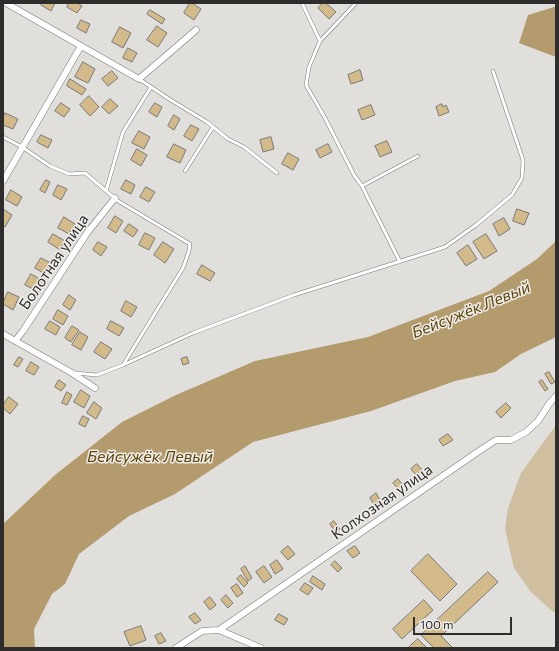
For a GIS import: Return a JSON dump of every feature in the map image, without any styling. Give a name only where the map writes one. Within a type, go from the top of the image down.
[{"type":"street","points":[[6,3],[139,79],[196,30]]},
{"type":"street","points":[[3,180],[81,46]]},
{"type":"street","name":"Болотная улица","points":[[15,341],[87,233],[115,198]]},
{"type":"street","points":[[3,334],[72,373],[95,388]]},
{"type":"street","name":"Колхозная улица","points":[[176,648],[202,631],[219,630],[496,440],[511,440],[526,432],[538,421],[556,396]]},
{"type":"street","points":[[219,630],[261,648]]},
{"type":"lane","points":[[302,3],[320,41]]},
{"type":"lane","points":[[356,3],[320,41],[309,67],[306,85],[325,118],[354,175],[362,186],[400,262]]},
{"type":"lane","points":[[72,373],[98,375],[123,366],[192,333],[294,295],[445,247],[476,225],[512,195],[522,178],[523,160],[493,71]]},
{"type":"lane","points":[[139,79],[213,126],[228,139],[244,147],[277,173]]},
{"type":"lane","points":[[106,191],[123,132],[151,87]]},
{"type":"lane","points":[[185,171],[213,126]]},
{"type":"lane","points":[[3,137],[50,166],[69,174],[85,173],[115,198],[190,244],[189,252],[183,268],[123,366]]},
{"type":"lane","points":[[362,186],[418,156]]},
{"type":"shaded area","points":[[556,425],[556,613],[530,591],[514,568],[505,529],[508,508],[521,473]]},
{"type":"water","points":[[556,7],[556,57],[519,43],[528,15]]},
{"type":"water","name":"Бейсужёк Левый","points":[[556,241],[556,337],[521,354],[495,372],[455,381],[371,411],[253,442],[175,494],[129,516],[79,554],[65,584],[52,594],[34,629],[35,648],[3,648],[3,524],[55,475],[122,422],[176,395],[255,361],[368,337],[489,291],[537,259]]},
{"type":"building","points":[[43,3],[55,3],[51,11],[41,5]]},
{"type":"building","points":[[69,3],[78,3],[82,6],[77,13],[67,7]]},
{"type":"building","points":[[190,3],[201,9],[194,20],[184,13]]},
{"type":"building","points":[[323,3],[326,3],[336,12],[329,19],[318,8]]},
{"type":"building","points":[[150,10],[165,19],[162,24],[147,14]]},
{"type":"building","points":[[81,20],[90,24],[86,33],[77,28]]},
{"type":"building","points":[[157,26],[167,33],[158,47],[147,40]]},
{"type":"building","points":[[120,27],[131,33],[123,48],[112,42]]},
{"type":"building","points":[[128,48],[137,53],[132,62],[123,58]]},
{"type":"building","points":[[83,62],[95,69],[88,83],[75,77]]},
{"type":"building","points":[[360,70],[363,80],[351,84],[348,75]]},
{"type":"building","points":[[112,71],[118,78],[108,86],[102,79]]},
{"type":"building","points":[[70,79],[86,89],[82,95],[67,86]]},
{"type":"building","points":[[89,96],[99,107],[90,116],[80,105]]},
{"type":"building","points":[[110,99],[118,106],[109,114],[102,107]]},
{"type":"building","points":[[61,103],[70,109],[64,117],[55,111]]},
{"type":"building","points":[[155,103],[162,107],[157,117],[149,112]]},
{"type":"building","points":[[442,104],[443,107],[446,105],[449,112],[439,116],[436,107]]},
{"type":"building","points":[[371,105],[375,115],[362,120],[358,110]]},
{"type":"building","points":[[5,113],[18,119],[13,129],[3,125]]},
{"type":"building","points":[[174,115],[180,119],[174,130],[168,126]]},
{"type":"building","points":[[191,125],[199,129],[192,141],[184,136]]},
{"type":"building","points":[[139,131],[150,137],[144,149],[132,143]]},
{"type":"building","points":[[41,135],[52,140],[48,148],[37,142]]},
{"type":"building","points":[[271,137],[274,149],[263,152],[260,140]]},
{"type":"building","points":[[387,141],[392,152],[380,157],[375,146]]},
{"type":"building","points":[[174,144],[186,150],[180,163],[167,157]]},
{"type":"building","points":[[328,144],[332,152],[320,158],[316,150]]},
{"type":"building","points":[[137,149],[147,155],[141,166],[131,160]]},
{"type":"building","points":[[288,153],[299,159],[293,170],[282,164]]},
{"type":"building","points":[[46,180],[50,182],[45,193],[40,190]]},
{"type":"building","points":[[126,180],[135,185],[131,194],[121,189]]},
{"type":"building","points":[[58,185],[67,189],[61,200],[53,195]]},
{"type":"building","points":[[146,187],[155,192],[149,202],[140,197]]},
{"type":"building","points":[[11,190],[22,197],[17,206],[6,200]]},
{"type":"building","points":[[3,209],[12,215],[5,227],[3,226]]},
{"type":"building","points":[[517,209],[529,213],[524,225],[513,221]]},
{"type":"building","points":[[115,216],[123,221],[116,233],[108,228]]},
{"type":"building","points":[[64,217],[75,224],[69,234],[58,228]]},
{"type":"building","points":[[504,218],[510,229],[499,236],[493,224]]},
{"type":"building","points":[[129,224],[138,230],[133,237],[124,231]]},
{"type":"building","points":[[145,233],[155,238],[149,250],[139,245]]},
{"type":"building","points":[[53,234],[65,241],[60,250],[48,242]]},
{"type":"building","points":[[486,234],[497,251],[484,259],[473,242]]},
{"type":"building","points":[[98,242],[107,247],[101,256],[93,250]]},
{"type":"building","points":[[163,242],[174,249],[165,263],[154,255]]},
{"type":"building","points":[[468,245],[477,259],[466,266],[457,253]]},
{"type":"building","points":[[41,258],[51,263],[45,274],[35,268]]},
{"type":"building","points":[[202,265],[215,273],[210,281],[197,274]]},
{"type":"building","points":[[31,274],[45,282],[39,292],[25,285]]},
{"type":"building","points":[[8,292],[19,297],[13,310],[3,304]]},
{"type":"building","points":[[69,295],[76,300],[70,310],[63,305]]},
{"type":"building","points":[[126,301],[137,307],[131,317],[121,311]]},
{"type":"building","points":[[58,310],[68,316],[63,325],[53,319]]},
{"type":"building","points":[[50,321],[60,327],[56,335],[45,329]]},
{"type":"building","points":[[111,321],[124,328],[119,336],[107,329]]},
{"type":"building","points":[[72,326],[79,330],[71,342],[65,338]]},
{"type":"building","points":[[80,332],[88,337],[81,350],[72,345]]},
{"type":"building","points":[[101,342],[112,349],[105,359],[94,352]]},
{"type":"building","points":[[19,357],[23,359],[18,367],[14,365]]},
{"type":"building","points":[[187,357],[189,363],[183,365],[181,359]]},
{"type":"building","points":[[31,362],[39,367],[34,375],[26,371]]},
{"type":"building","points":[[549,372],[555,382],[551,384],[545,374]]},
{"type":"building","points":[[59,380],[66,385],[61,391],[55,387]]},
{"type":"building","points":[[542,380],[548,389],[545,391],[539,382]]},
{"type":"building","points":[[81,390],[90,396],[84,408],[74,402]]},
{"type":"building","points":[[67,392],[72,395],[67,405],[62,403]]},
{"type":"building","points":[[9,397],[18,404],[10,414],[3,408],[3,405]]},
{"type":"building","points":[[94,402],[102,408],[96,419],[87,413]]},
{"type":"building","points":[[506,403],[511,408],[501,418],[496,412]]},
{"type":"building","points":[[83,416],[89,419],[85,427],[79,424]]},
{"type":"building","points":[[448,434],[453,440],[443,446],[439,440]]},
{"type":"building","points":[[417,464],[422,470],[416,475],[411,469]]},
{"type":"building","points":[[398,479],[404,486],[399,490],[393,483]]},
{"type":"building","points":[[376,493],[381,502],[375,506],[370,498]]},
{"type":"building","points":[[334,521],[340,529],[335,532],[330,524]]},
{"type":"building","points":[[288,546],[295,554],[288,560],[281,552]]},
{"type":"building","points":[[355,546],[360,553],[353,558],[347,551]]},
{"type":"building","points":[[428,554],[457,584],[440,601],[411,571]]},
{"type":"building","points":[[277,560],[283,569],[275,574],[270,565]]},
{"type":"building","points":[[335,561],[342,568],[338,572],[331,565]]},
{"type":"building","points":[[245,566],[252,578],[248,581],[241,569]]},
{"type":"building","points":[[264,566],[272,577],[264,583],[256,572]]},
{"type":"building","points":[[488,572],[498,582],[441,636],[453,648],[434,648],[421,635]]},
{"type":"building","points":[[241,575],[248,583],[244,587],[237,579]]},
{"type":"building","points":[[313,576],[325,584],[322,590],[310,582]]},
{"type":"building","points":[[305,583],[313,588],[308,595],[300,590]]},
{"type":"building","points":[[237,584],[243,593],[237,597],[231,588]]},
{"type":"building","points":[[226,595],[233,603],[228,608],[221,600]]},
{"type":"building","points":[[210,597],[216,605],[210,610],[204,602]]},
{"type":"building","points":[[424,600],[433,610],[402,639],[393,629]]},
{"type":"building","points":[[195,613],[201,620],[195,624],[189,617]]},
{"type":"building","points":[[279,614],[288,619],[284,625],[275,620]]},
{"type":"building","points":[[141,626],[146,640],[130,646],[124,632]]},
{"type":"building","points":[[161,633],[166,641],[159,644],[155,636]]},
{"type":"building","points":[[418,639],[427,648],[408,648]]}]
